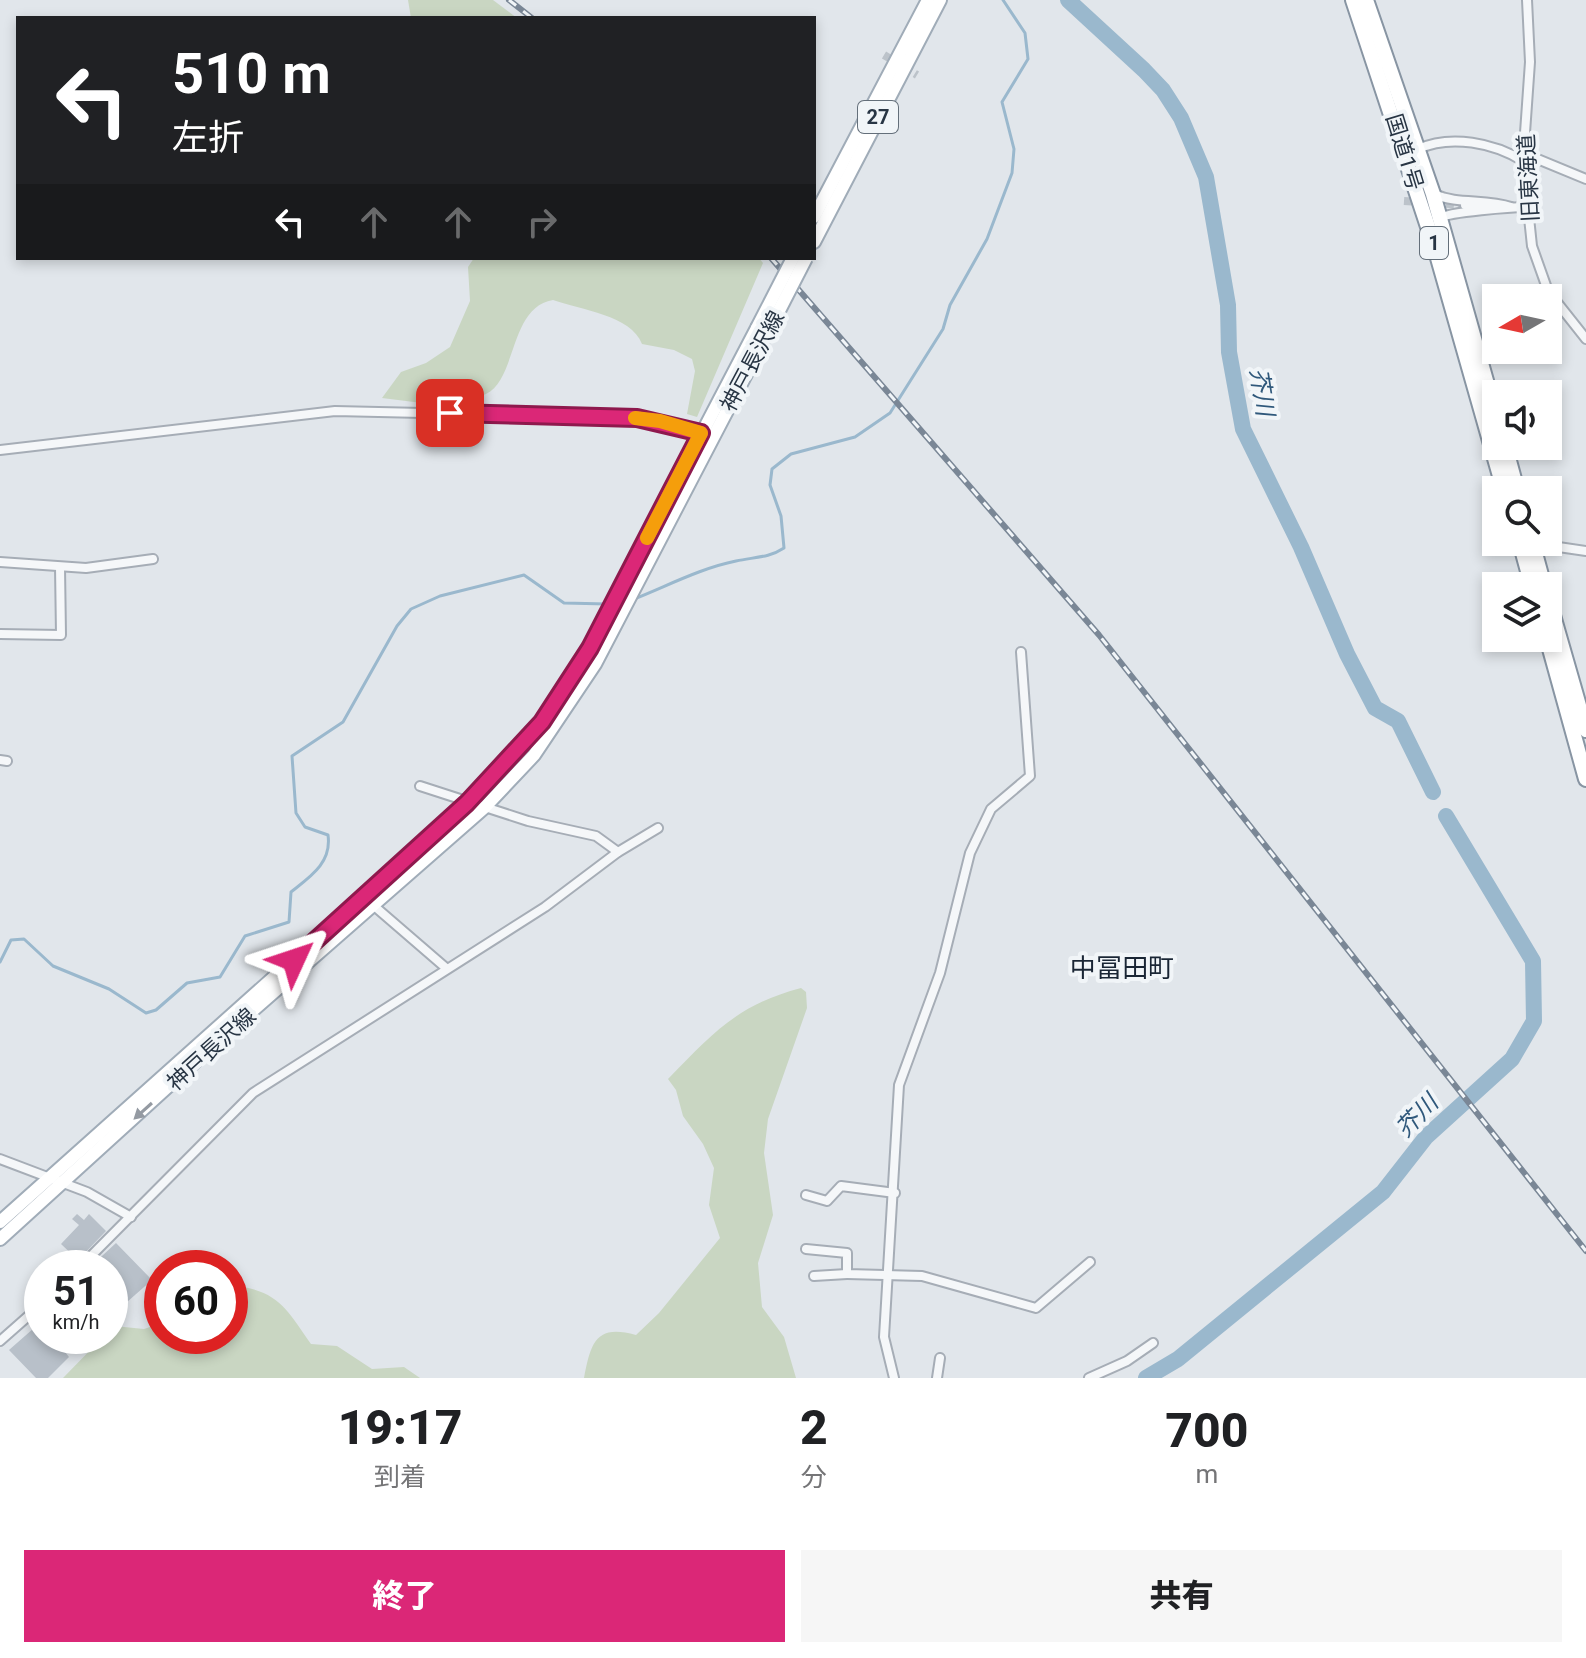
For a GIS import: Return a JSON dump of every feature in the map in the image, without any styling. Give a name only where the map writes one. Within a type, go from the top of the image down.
[{"type":"highway","name":"国道1号","points":[[1353,0],[1394,114],[1500,476]]},
{"type":"highway","name":"国道1号","points":[[1366,0],[1433,194],[1486,380]]},
{"type":"highway","points":[[1562,647],[1586,730]]},
{"type":"highway","points":[[1551,652],[1586,779]]},
{"type":"main road","name":"27","points":[[816,213],[928,0]]},
{"type":"main road","name":"27","points":[[816,238],[940,0]]},
{"type":"main road","name":"神戸長沢線","points":[[762,331],[792,260]]},
{"type":"main road","name":"神戸長沢線","points":[[0,1222],[467,803],[522,747],[580,667],[762,331],[805,260]]},
{"type":"main road","name":"神戸長沢線","points":[[0,1239],[485,807],[534,755],[595,664],[656,547],[706,436]]},
{"type":"street","name":"旧東海道","points":[[1527,0],[1530,62],[1523,157],[1532,246],[1539,273],[1560,309],[1586,339]]},
{"type":"street","points":[[1418,149],[1444,142],[1484,144],[1586,179]]},
{"type":"street","points":[[1433,194],[1447,199],[1494,201],[1511,207]]},
{"type":"street","points":[[1465,205],[1528,207]]},
{"type":"street","points":[[1440,218],[1453,212],[1482,213],[1511,207]]},
{"type":"street","points":[[0,450],[335,411],[637,418],[706,436]]},
{"type":"street","points":[[1562,547],[1586,551]]},
{"type":"street","points":[[0,562],[60,567],[153,559]]},
{"type":"street","points":[[0,634],[61,635],[60,567]]},
{"type":"street","points":[[894,1378],[884,1337],[895,1193],[895,1103],[940,973],[962,875],[991,809],[1030,776],[1021,652]]},
{"type":"street","points":[[420,786],[528,821],[596,836],[618,852]]},
{"type":"street","points":[[97,1250],[253,1093],[560,897],[618,852],[658,828]]},
{"type":"street","points":[[373,905],[446,968]]},
{"type":"street","points":[[0,1159],[63,1182],[131,1217]]},
{"type":"street","points":[[806,1195],[827,1201],[841,1186],[895,1193]]},
{"type":"street","points":[[806,1249],[847,1253],[847,1274]]},
{"type":"street","points":[[814,1276],[922,1276],[1036,1308],[1090,1262]]},
{"type":"street","points":[[0,1341],[24,1320]]},
{"type":"street","points":[[1089,1378],[1127,1361],[1153,1343]]},
{"type":"street","points":[[937,1378],[940,1358]]},
{"type":"green space","points":[[408,0],[493,0],[514,16],[411,16]]},
{"type":"green space","points":[[473,260],[761,260],[763,263],[697,417],[687,414],[695,371],[692,359],[674,350],[642,344],[636,334],[616,320],[553,300],[539,305],[528,316],[503,374],[496,386],[486,394],[436,400],[430,404],[382,398],[401,372],[426,363],[450,347],[470,301],[468,267]]},
{"type":"green space","points":[[801,988],[806,992],[807,1008],[768,1119],[764,1153],[773,1215],[758,1263],[762,1307],[784,1337],[796,1378],[584,1378],[589,1355],[598,1339],[612,1332],[636,1335],[659,1313],[720,1238],[709,1205],[714,1168],[703,1144],[683,1116],[676,1090],[668,1079],[713,1034],[743,1012]]},
{"type":"green space","points":[[248,1288],[279,1303],[311,1344],[337,1346],[372,1369],[404,1367],[420,1378],[63,1378],[86,1354],[128,1354],[128,1327],[144,1329],[144,1354],[248,1354]]},
{"type":"building","points":[[77,1214],[84,1220],[89,1214],[106,1231],[88,1250],[67,1250],[61,1244],[79,1225],[72,1219]]},
{"type":"building","points":[[116,1243],[123,1250],[108,1250]]},
{"type":"building","points":[[128,1255],[144,1272],[144,1287],[128,1301]]},
{"type":"building","points":[[24,1337],[24,1354],[67,1354],[69,1357],[48,1378],[36,1378],[9,1350]]},
{"type":"waterway","points":[[634,599],[710,568],[784,548],[781,516],[770,485],[772,469],[791,454],[855,437],[890,413],[943,329],[950,305],[987,239],[1012,173],[1014,149],[1002,102],[1028,59],[1025,33],[1003,0]]},
{"type":"waterway","name":"芥川","points":[[1068,0],[1144,70],[1163,90],[1181,118],[1206,177],[1228,305],[1229,352],[1243,429],[1375,708],[1398,721],[1433,792]]},
{"type":"waterway","points":[[0,962],[11,940],[24,939],[53,966],[109,989],[146,1013],[156,1010],[187,983],[220,977],[245,936],[289,922],[291,892],[312,875],[327,854],[328,835],[305,827],[296,813],[292,756],[343,722],[397,626],[411,609],[440,596],[524,575],[564,603],[607,604]]},
{"type":"waterway","name":"芥川","points":[[1146,1378],[1178,1359],[1383,1192],[1426,1137],[1512,1059],[1534,1021],[1533,961],[1446,816]]},
{"type":"tunnel","points":[[884,55],[917,75]]},
{"type":"tunnel","points":[[1404,201],[1420,202]]},
{"type":"tunnel","points":[[1434,203],[1465,205]]},
{"type":"railway","points":[[509,0],[529,16]]},
{"type":"railway","points":[[773,260],[1099,635],[1586,1251]]},
{"type":"slow traffic","points":[[635,418],[660,421],[701,433],[647,538]]},
{"type":"district","name":"中冨田町","points":[[1122,968]]},
{"type":"route","points":[[294,960],[499,772],[563,695],[701,433],[637,418],[450,413]]}]
